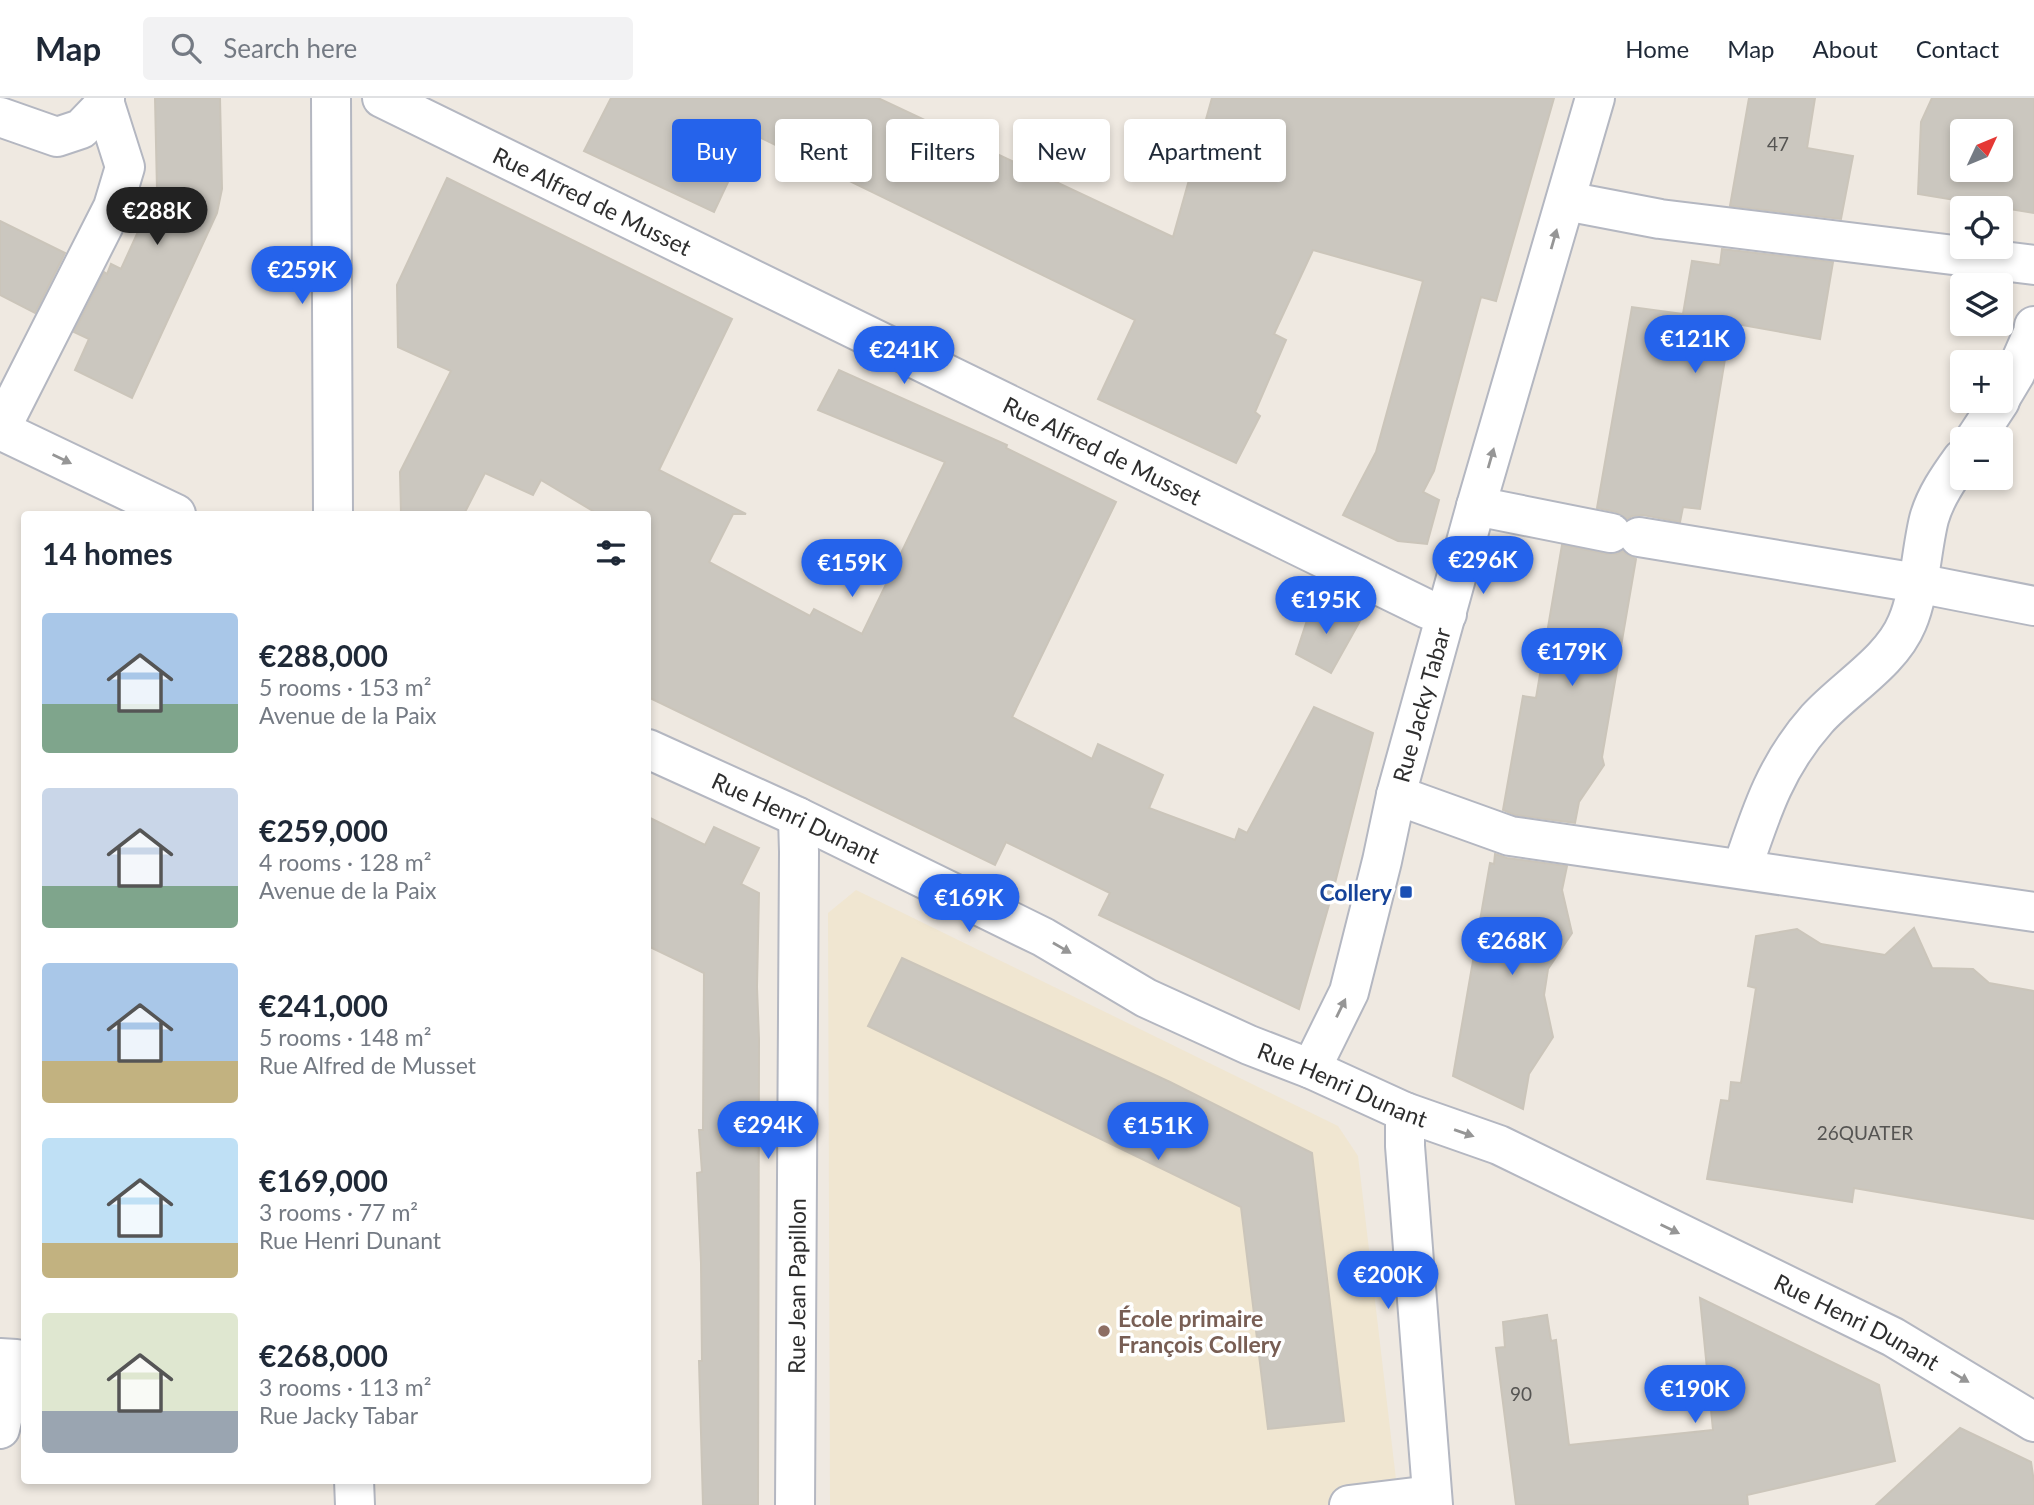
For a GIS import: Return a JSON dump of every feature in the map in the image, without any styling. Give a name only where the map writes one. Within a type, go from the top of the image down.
[{"type":"street","points":[[331,98],[333,511]]},
{"type":"street","name":"Rue Alfred de Musset","points":[[382,98],[1402,597],[1427,609],[1447,614]]},
{"type":"street","name":"Rue Jacky Tabar","points":[[1311,1069],[1349,992],[1396,795],[1476,506],[1595,98]]},
{"type":"street","points":[[0,117],[58,137],[81,129],[105,101]]},
{"type":"street","points":[[105,101],[125,167],[113,206],[0,430],[170,511]]},
{"type":"street","points":[[1566,201],[1660,219],[2034,265]]},
{"type":"street","points":[[2013,376],[2034,326]]},
{"type":"street","points":[[1742,870],[1763,806],[1780,769],[1817,720],[1883,659],[1907,623],[1930,516],[1950,475]]},
{"type":"street","points":[[1476,506],[1625,535],[1917,583],[2034,606]]},
{"type":"street","name":"Rue Henri Dunant","points":[[651,750],[798,817],[1043,937],[1146,998],[1405,1112],[1499,1145],[1881,1331],[2034,1422]]},
{"type":"street","points":[[1396,795],[1510,836],[2034,912]]},
{"type":"street","name":"Rue Jean Papillon","points":[[795,1505],[798,817]]},
{"type":"street","points":[[1349,1505],[1432,1500],[1405,1146],[1405,1112]]},
{"type":"street","points":[[0,1359],[16,1359],[0,1429]]},
{"type":"street","points":[[354,1484],[355,1505]]},
{"type":"shaded area","name":"École primaire François Collery","points":[[856,890],[1338,1126],[1358,1156],[1399,1505],[830,1505],[828,913]]},
{"type":"building","points":[[155,98],[220,98],[222,189],[217,213],[132,398],[75,370],[89,339],[74,332],[104,272],[107,274],[111,264],[121,269],[157,190]]},
{"type":"building","points":[[611,98],[878,98],[923,119],[886,119],[886,182],[999,182],[999,155],[1013,162],[1013,182],[1056,182],[1173,237],[1188,182],[1286,182],[1286,119],[1206,119],[1212,98],[1554,98],[1496,301],[1481,297],[1434,471],[1423,492],[1439,500],[1427,544],[1398,541],[1343,515],[1376,452],[1423,281],[1313,250],[1274,334],[1286,340],[1255,412],[1260,416],[1236,463],[1098,399],[1135,320],[852,182],[872,182],[872,119],[775,119],[775,145],[761,138],[761,119],[672,119],[672,182],[728,182],[714,212],[584,151]]},
{"type":"building","points":[[1749,98],[1815,98],[1807,148],[1853,156],[1841,219],[1730,206]]},
{"type":"building","points":[[1932,98],[2034,98],[2034,213],[2013,210],[2013,196],[1950,196],[1950,199],[1918,194],[1921,122]]},
{"type":"building","points":[[447,178],[732,319],[659,470],[746,514],[733,514],[709,562],[810,616],[814,609],[862,634],[945,462],[818,410],[839,370],[1007,445],[1006,448],[1116,502],[1012,717],[1092,759],[1098,744],[1163,775],[1149,808],[1235,840],[1239,829],[1247,833],[1314,707],[1373,733],[1333,891],[1299,1009],[1099,915],[1110,893],[1006,842],[995,865],[651,698],[651,511],[593,511],[541,480],[533,495],[485,473],[466,511],[401,511],[400,472],[451,371],[398,347],[397,285]]},
{"type":"building","points":[[0,221],[65,253],[35,313],[0,295]]},
{"type":"building","points":[[1722,249],[1833,262],[1820,339],[1731,323],[1700,509],[1683,507],[1680,522],[1643,515],[1627,519],[1616,512],[1597,508],[1632,307],[1683,314],[1692,261],[1720,265]]},
{"type":"building","points":[[1562,545],[1607,554],[1623,551],[1636,559],[1602,757],[1604,765],[1579,802],[1575,823],[1515,815],[1503,810],[1523,696],[1536,698]]},
{"type":"building","points":[[1314,599],[1360,621],[1331,673],[1296,654]]},
{"type":"building","points":[[651,818],[705,845],[714,827],[759,848],[741,884],[759,893],[758,1505],[703,1505],[699,1361],[702,1361],[701,1263],[697,1173],[702,1172],[699,1130],[703,1130],[704,973],[651,947]]},
{"type":"building","points":[[1495,854],[1567,866],[1562,890],[1572,933],[1548,969],[1544,995],[1553,1037],[1529,1074],[1523,1109],[1453,1076],[1490,863],[1494,864]]},
{"type":"building","points":[[1914,928],[1932,968],[1973,969],[1989,983],[2034,991],[2034,1219],[1854,1188],[1852,1202],[1707,1179],[1721,1100],[1729,1101],[1731,1082],[1741,1083],[1756,988],[1748,986],[1756,936],[1797,929],[1821,944],[1885,955]]},
{"type":"building","points":[[902,958],[1170,1082],[1312,1153],[1344,1421],[1268,1429],[1241,1207],[868,1026]]},
{"type":"building","points":[[1700,1298],[1879,1385],[1895,1461],[1747,1495],[1748,1505],[1516,1505],[1496,1348],[1505,1347],[1503,1322],[1547,1315],[1551,1341],[1556,1340],[1569,1445],[1713,1430]]},
{"type":"building","points":[[1960,1428],[2031,1462],[2034,1505],[1876,1505]]},
{"type":"place","name":"Collery","points":[[1406,892]]},
{"type":"place","name":"École primaire François Collery","points":[[1104,1331]]}]
